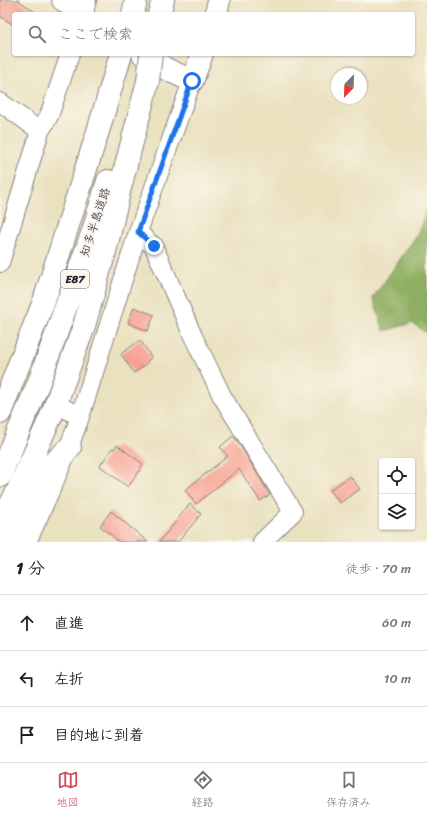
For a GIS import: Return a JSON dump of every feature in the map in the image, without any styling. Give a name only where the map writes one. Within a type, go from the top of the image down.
[{"type":"main road","points":[[63,0],[80,12]]},
{"type":"main road","points":[[133,12],[136,0]]},
{"type":"main road","points":[[160,12],[163,0]]},
{"type":"main road","points":[[216,12],[218,0]]},
{"type":"main road","points":[[146,56],[166,70],[192,81],[201,56]]},
{"type":"main road","name":"知多半島道路","points":[[0,476],[39,382],[93,231],[144,80],[147,56]]},
{"type":"main road","points":[[0,524],[17,492],[52,414],[84,326],[108,244],[150,56]]},
{"type":"main road","name":"知多半島道路","points":[[0,413],[44,300],[90,157],[119,59]]},
{"type":"main road","points":[[7,542],[39,477],[70,447]]},
{"type":"street","points":[[84,12],[87,0]]},
{"type":"street","points":[[0,263],[40,131],[49,116],[69,56]]},
{"type":"street","points":[[27,542],[70,447],[73,413],[192,81]]},
{"type":"street","points":[[0,102],[40,131]]},
{"type":"street","points":[[138,232],[154,246],[193,336],[222,396],[294,512],[262,542]]},
{"type":"green space","points":[[427,209],[427,333],[412,323],[384,331],[373,298],[417,235]]},
{"type":"building","points":[[0,0],[18,0],[35,12],[12,12],[12,24],[0,16]]},
{"type":"building","points":[[134,307],[154,315],[148,331],[128,323]]},
{"type":"building","points":[[140,340],[152,358],[147,361],[148,363],[134,373],[121,354]]},
{"type":"building","points":[[233,436],[270,495],[260,501],[239,469],[196,504],[185,490],[228,456],[220,447]]},
{"type":"building","points":[[117,445],[143,464],[128,487],[100,466],[112,448],[114,449]]},
{"type":"building","points":[[350,476],[360,489],[340,503],[330,490]]},
{"type":"building","points":[[190,504],[201,514],[178,542],[159,542]]},
{"type":"building","points":[[111,511],[148,542],[119,542],[100,526]]},
{"type":"tunnel","points":[[0,380],[66,409]]},
{"type":"route","points":[[154,246],[138,232],[192,81]]}]
